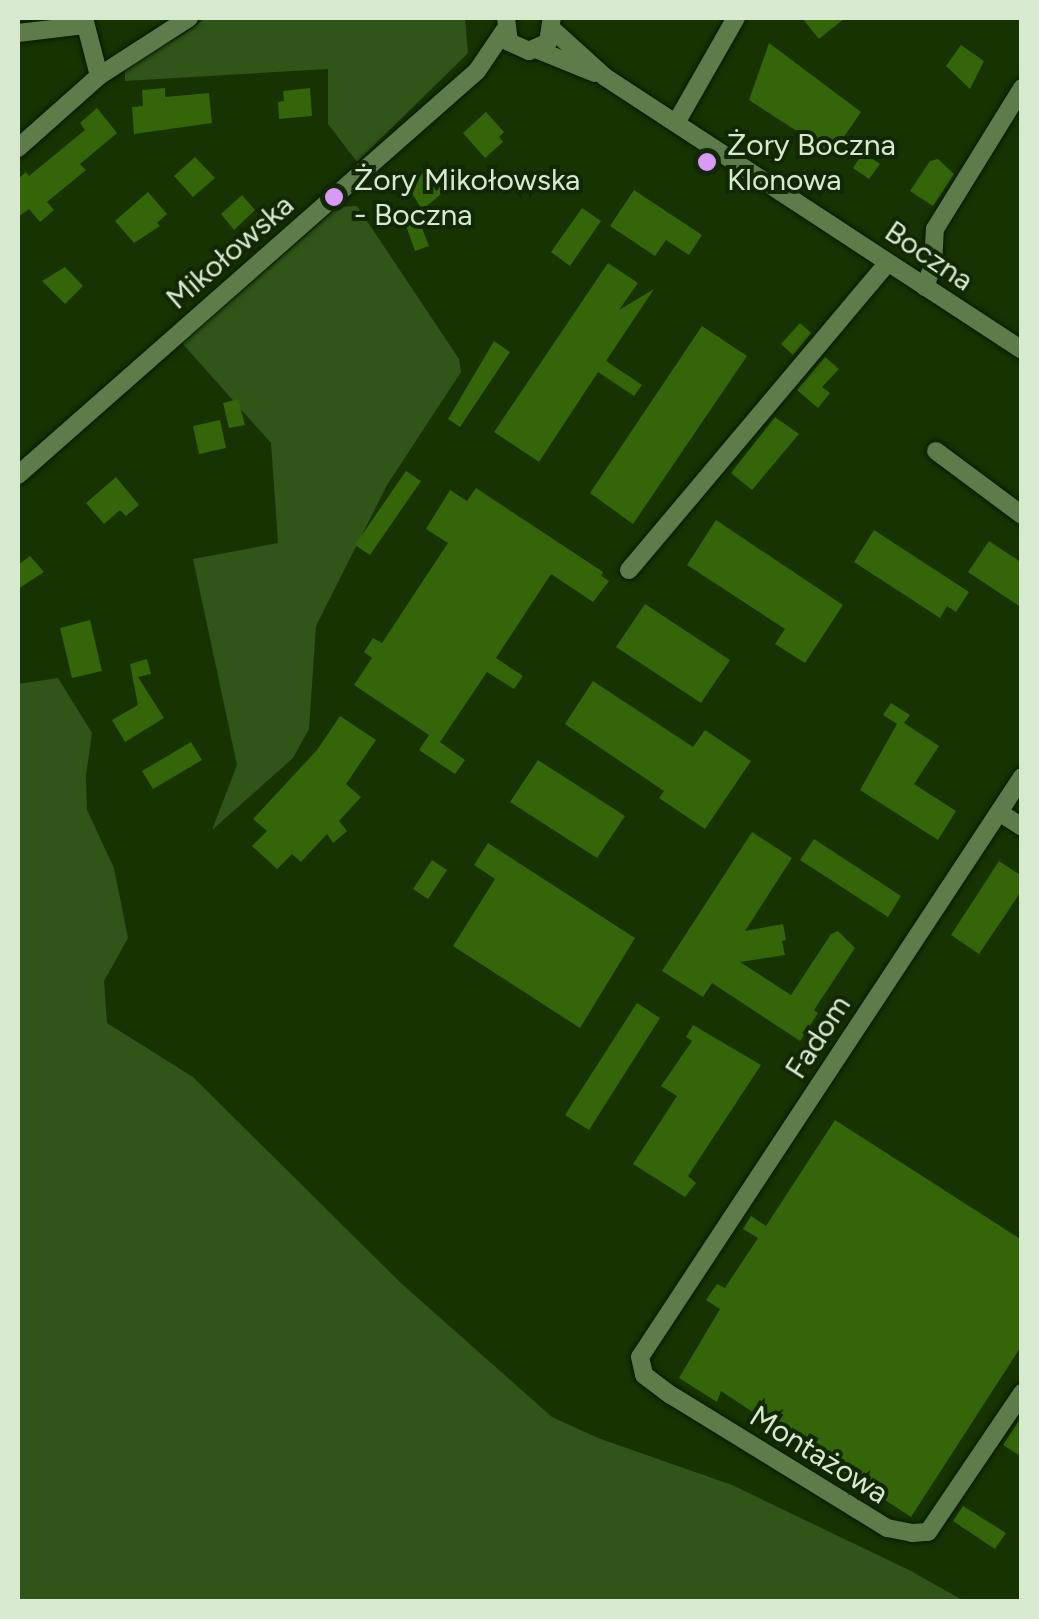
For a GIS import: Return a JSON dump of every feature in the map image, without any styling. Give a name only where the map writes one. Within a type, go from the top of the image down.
[{"type":"street","points":[[18,148],[98,76],[189,18]]},
{"type":"street","points":[[676,123],[736,18]]},
{"type":"street","points":[[18,33],[84,22],[98,76]]},
{"type":"street","points":[[503,22],[529,50],[554,22]]},
{"type":"street","name":"Mikołowska","points":[[478,71],[503,22]]},
{"type":"street","name":"Boczna","points":[[554,22],[605,77]]},
{"type":"street","name":"Boczna","points":[[529,50],[605,77],[1022,350]]},
{"type":"street","name":"Mikołowska","points":[[18,475],[478,71],[529,50]]},
{"type":"street","points":[[925,286],[933,265],[935,229],[1022,88]]},
{"type":"street","points":[[630,570],[888,262]]},
{"type":"street","points":[[936,451],[1022,515]]},
{"type":"street","name":"Fadom","points":[[660,1327],[1022,778]]},
{"type":"street","points":[[999,812],[1022,827]]},
{"type":"street","name":"Montażowa","points":[[660,1327],[640,1357],[644,1375],[887,1528],[912,1534],[928,1532],[1022,1393]]},
{"type":"green space","points":[[205,18],[465,18],[468,53],[357,162],[328,124],[328,69],[125,81],[125,66]]},
{"type":"green space","points":[[357,206],[459,359],[461,372],[387,485],[316,626],[309,729],[293,758],[212,830],[237,765],[193,559],[278,543],[271,443],[182,343],[338,207]]},
{"type":"green space","points":[[58,678],[92,733],[86,776],[87,810],[114,868],[128,938],[104,981],[107,1023],[193,1077],[402,1284],[552,1417],[598,1438],[732,1485],[911,1571],[964,1601],[18,1601],[18,684]]},
{"type":"building","points":[[802,18],[845,18],[819,39]]},
{"type":"building","points":[[769,43],[861,112],[841,141],[835,137],[826,150],[749,100]]},
{"type":"building","points":[[961,45],[984,61],[970,89],[946,66]]},
{"type":"building","points":[[165,88],[165,97],[209,93],[212,123],[134,134],[132,107],[143,106],[142,90]]},
{"type":"building","points":[[310,88],[312,116],[279,119],[278,102],[284,101],[283,91]]},
{"type":"building","points":[[97,108],[117,133],[80,164],[86,170],[47,202],[54,210],[40,222],[29,209],[18,217],[18,179],[26,172],[29,176],[85,130],[80,123]]},
{"type":"building","points":[[486,112],[504,132],[499,137],[503,142],[485,158],[463,133]]},
{"type":"building","points":[[863,153],[880,164],[869,179],[853,168]]},
{"type":"building","points":[[195,157],[215,178],[193,197],[174,176]]},
{"type":"building","points":[[938,159],[954,174],[933,206],[910,191],[930,161]]},
{"type":"building","points":[[428,169],[446,190],[422,210],[408,186]]},
{"type":"building","points":[[634,190],[702,235],[689,255],[666,240],[655,256],[610,226]]},
{"type":"building","points":[[148,192],[167,214],[157,223],[160,226],[134,243],[115,221]]},
{"type":"building","points":[[242,195],[255,210],[234,230],[221,214]]},
{"type":"building","points":[[582,208],[601,221],[570,266],[551,252]]},
{"type":"building","points":[[418,218],[429,246],[415,251],[405,223]]},
{"type":"building","points":[[608,263],[638,283],[619,310],[654,289],[606,361],[642,385],[634,396],[598,372],[539,462],[494,432]]},
{"type":"building","points":[[65,267],[83,286],[65,304],[42,281]]},
{"type":"building","points":[[800,323],[811,333],[793,355],[781,344]]},
{"type":"building","points":[[702,326],[747,356],[633,524],[590,493]]},
{"type":"building","points":[[494,341],[510,352],[460,427],[448,419]]},
{"type":"building","points":[[825,357],[839,369],[822,387],[830,393],[818,408],[797,390]]},
{"type":"building","points":[[238,399],[245,425],[229,428],[223,403]]},
{"type":"building","points":[[775,417],[799,434],[752,490],[731,473]]},
{"type":"building","points":[[220,420],[226,448],[199,454],[193,426]]},
{"type":"building","points":[[406,471],[421,481],[370,555],[355,545]]},
{"type":"building","points":[[116,477],[139,505],[126,516],[120,510],[104,524],[86,503]]},
{"type":"building","points":[[476,488],[603,572],[601,576],[609,581],[593,602],[551,574],[496,658],[523,676],[514,689],[487,672],[440,742],[465,760],[455,774],[419,750],[429,735],[354,685],[372,658],[364,652],[373,638],[382,643],[448,543],[426,529],[450,490],[467,501]]},
{"type":"building","points":[[716,520],[843,605],[805,663],[775,644],[785,629],[687,565]]},
{"type":"building","points":[[874,530],[969,592],[956,612],[947,606],[940,618],[854,562]]},
{"type":"building","points":[[989,541],[1022,563],[1022,608],[968,572]]},
{"type":"building","points":[[30,556],[44,572],[18,589],[18,565]]},
{"type":"building","points":[[645,604],[730,660],[701,703],[616,647]]},
{"type":"building","points":[[90,620],[102,671],[72,678],[60,628]]},
{"type":"building","points":[[147,659],[151,674],[138,677],[164,718],[125,742],[112,720],[138,705],[130,664]]},
{"type":"building","points":[[593,681],[693,747],[705,730],[751,761],[705,829],[659,798],[664,791],[565,724]]},
{"type":"building","points":[[891,703],[910,715],[904,723],[939,746],[914,784],[956,811],[938,840],[860,790],[897,724],[883,715]]},
{"type":"building","points":[[340,716],[376,740],[346,784],[361,797],[339,821],[347,831],[333,843],[327,834],[301,862],[292,854],[277,869],[252,846],[267,831],[253,819],[317,750]]},
{"type":"building","points":[[191,742],[202,760],[153,789],[142,771]]},
{"type":"building","points":[[538,760],[625,816],[597,858],[510,802]]},
{"type":"building","points":[[752,832],[792,858],[745,931],[783,924],[785,955],[740,962],[791,995],[831,934],[838,931],[855,948],[814,1010],[818,1013],[800,1041],[712,983],[703,997],[662,971]]},
{"type":"building","points":[[814,839],[901,896],[888,917],[800,860]]},
{"type":"building","points":[[488,843],[635,938],[580,1028],[453,946],[495,879],[474,865]]},
{"type":"building","points":[[432,860],[447,870],[428,899],[413,889]]},
{"type":"building","points":[[999,861],[1022,876],[1022,890],[979,954],[951,935]]},
{"type":"building","points":[[637,1003],[660,1018],[589,1130],[565,1115]]},
{"type":"building","points":[[693,1025],[761,1065],[688,1176],[696,1183],[685,1197],[633,1164],[677,1096],[661,1086],[692,1041],[686,1037]]},
{"type":"building","points":[[835,1120],[1022,1240],[1022,1345],[911,1517],[721,1391],[717,1402],[679,1378],[720,1309],[706,1300],[717,1284],[725,1288],[758,1238],[743,1229],[751,1216],[766,1226]]},
{"type":"building","points":[[1022,1416],[1022,1457],[1003,1445]]},
{"type":"building","points":[[963,1506],[1006,1533],[995,1549],[953,1521]]},
{"type":"place","name":"Żory Boczna Klonowa","points":[[707,162]]},
{"type":"place","name":"Żory Mikołowska - Boczna","points":[[334,197]]}]
